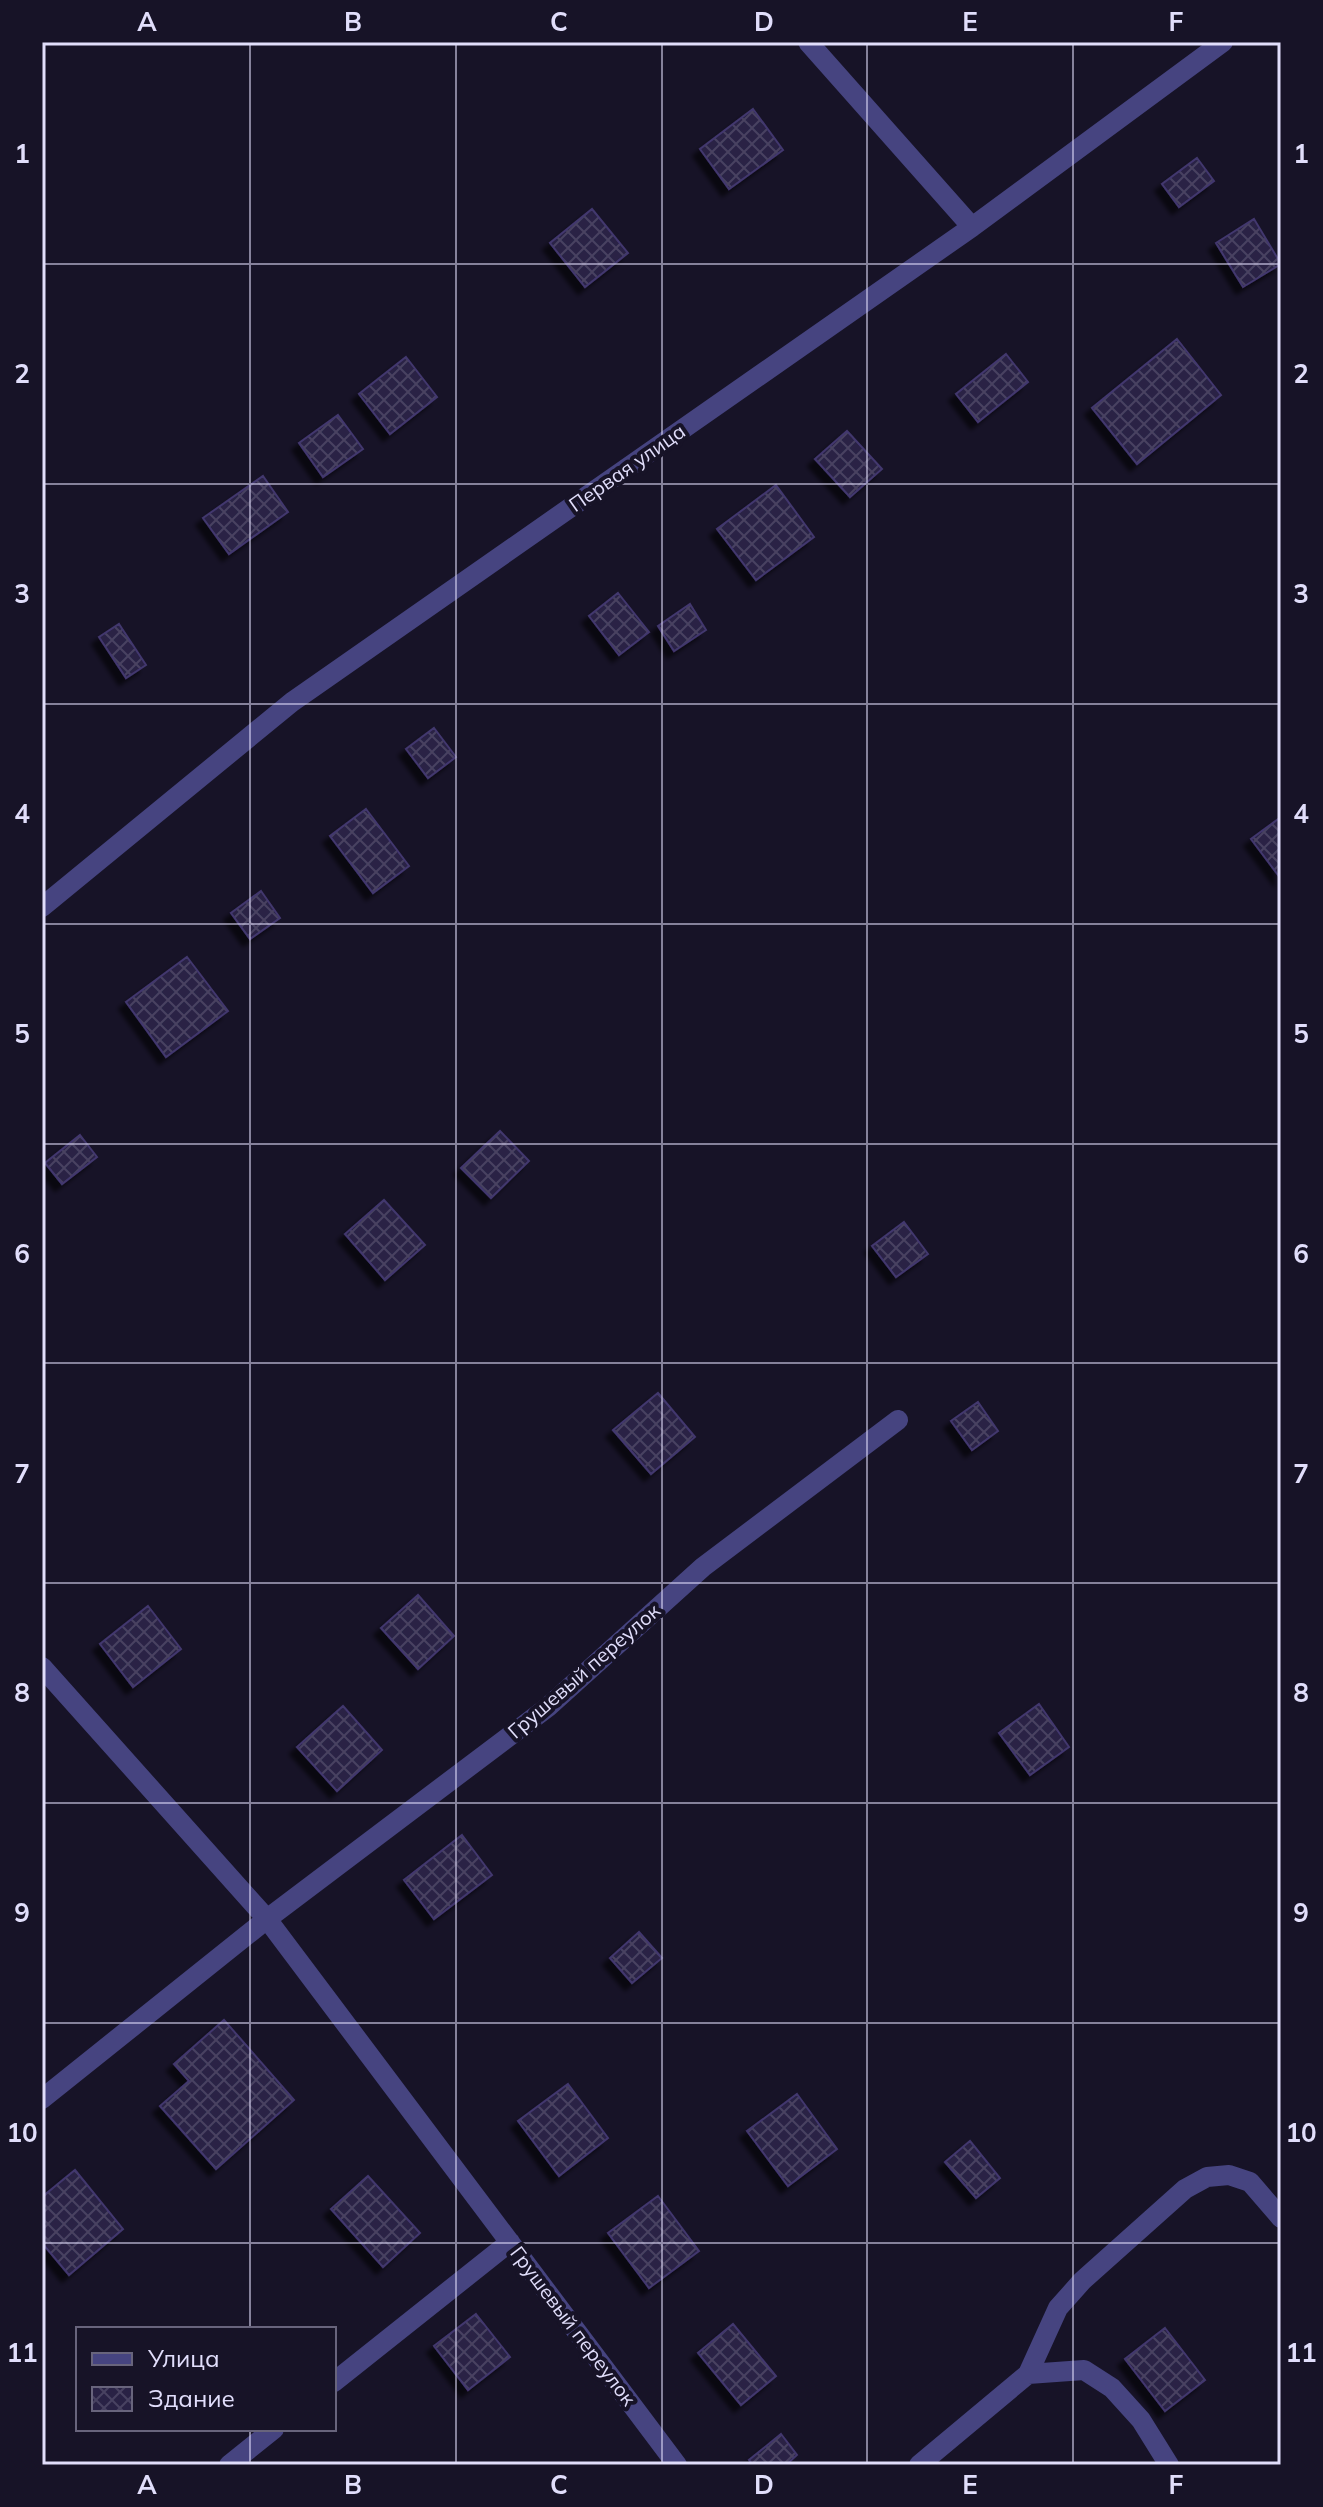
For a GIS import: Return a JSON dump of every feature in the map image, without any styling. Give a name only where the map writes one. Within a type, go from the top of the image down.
[{"type":"street","points":[[808,42],[972,227]]},
{"type":"street","name":"Первая улица","points":[[42,907],[292,702],[972,227],[1223,42]]},
{"type":"street","name":"Грушевый переулок","points":[[42,2099],[267,1919],[548,1707],[703,1567],[898,1420]]},
{"type":"street","name":"Грушевый переулок","points":[[42,1667],[267,1919],[677,2465]]},
{"type":"street","points":[[919,2465],[1028,2374],[1058,2308],[1082,2281],[1185,2189],[1207,2177],[1229,2175],[1250,2182],[1281,2218]]},
{"type":"street","points":[[336,2380],[510,2242]]},
{"type":"street","points":[[1028,2374],[1084,2370],[1112,2388],[1141,2420],[1169,2465]]},
{"type":"street","points":[[229,2465],[272,2431]]},
{"type":"building","points":[[753,109],[783,150],[729,189],[700,149]]},
{"type":"building","points":[[1197,158],[1214,181],[1179,207],[1162,184]]},
{"type":"building","points":[[592,209],[628,253],[585,287],[550,243]]},
{"type":"building","points":[[1254,219],[1281,264],[1243,287],[1216,243]]},
{"type":"building","points":[[1177,339],[1221,395],[1137,464],[1092,408]]},
{"type":"building","points":[[1006,354],[1028,382],[978,422],[956,394]]},
{"type":"building","points":[[406,357],[437,397],[390,434],[359,394]]},
{"type":"building","points":[[338,415],[363,449],[323,477],[299,443]]},
{"type":"building","points":[[847,431],[882,469],[850,497],[815,459]]},
{"type":"building","points":[[263,476],[288,512],[229,554],[203,518]]},
{"type":"building","points":[[776,485],[814,537],[756,580],[717,529]]},
{"type":"building","points":[[618,593],[649,632],[619,655],[589,616]]},
{"type":"building","points":[[690,604],[706,630],[674,651],[658,626]]},
{"type":"building","points":[[119,624],[146,665],[126,678],[99,637]]},
{"type":"building","points":[[434,728],[456,757],[428,778],[406,749]]},
{"type":"building","points":[[366,809],[409,866],[373,893],[330,836]]},
{"type":"building","points":[[1281,817],[1281,879],[1251,839]]},
{"type":"building","points":[[261,891],[280,918],[250,939],[231,913]]},
{"type":"building","points":[[187,957],[228,1011],[166,1057],[126,1002]]},
{"type":"building","points":[[500,1131],[529,1161],[491,1198],[461,1168]]},
{"type":"building","points":[[80,1135],[97,1157],[62,1184],[45,1163]]},
{"type":"building","points":[[384,1200],[425,1245],[385,1280],[345,1234]]},
{"type":"building","points":[[904,1222],[928,1254],[896,1277],[872,1246]]},
{"type":"building","points":[[658,1393],[695,1437],[651,1474],[613,1430]]},
{"type":"building","points":[[978,1402],[998,1431],[972,1450],[951,1421]]},
{"type":"building","points":[[418,1595],[454,1636],[418,1669],[381,1628]]},
{"type":"building","points":[[148,1606],[181,1649],[133,1687],[100,1644]]},
{"type":"building","points":[[1039,1704],[1069,1747],[1030,1775],[999,1733]]},
{"type":"building","points":[[343,1706],[382,1750],[337,1791],[297,1747]]},
{"type":"building","points":[[462,1835],[492,1875],[434,1919],[404,1880]]},
{"type":"building","points":[[639,1932],[662,1958],[632,1983],[610,1958]]},
{"type":"building","points":[[224,2020],[294,2100],[216,2169],[160,2106],[189,2081],[174,2064]]},
{"type":"building","points":[[568,2084],[608,2138],[559,2176],[518,2121]]},
{"type":"building","points":[[797,2094],[837,2149],[788,2186],[747,2131]]},
{"type":"building","points":[[970,2141],[1000,2178],[976,2198],[945,2162]]},
{"type":"building","points":[[75,2170],[123,2229],[69,2275],[42,2243],[42,2197]]},
{"type":"building","points":[[368,2176],[420,2233],[383,2267],[331,2209]]},
{"type":"building","points":[[658,2196],[699,2251],[649,2288],[608,2233]]},
{"type":"building","points":[[476,2314],[510,2357],[468,2390],[434,2346]]},
{"type":"building","points":[[733,2324],[776,2376],[741,2405],[698,2353]]},
{"type":"building","points":[[1165,2328],[1205,2380],[1165,2411],[1125,2359]]},
{"type":"building","points":[[781,2434],[797,2455],[786,2465],[753,2465],[749,2460]]}]
